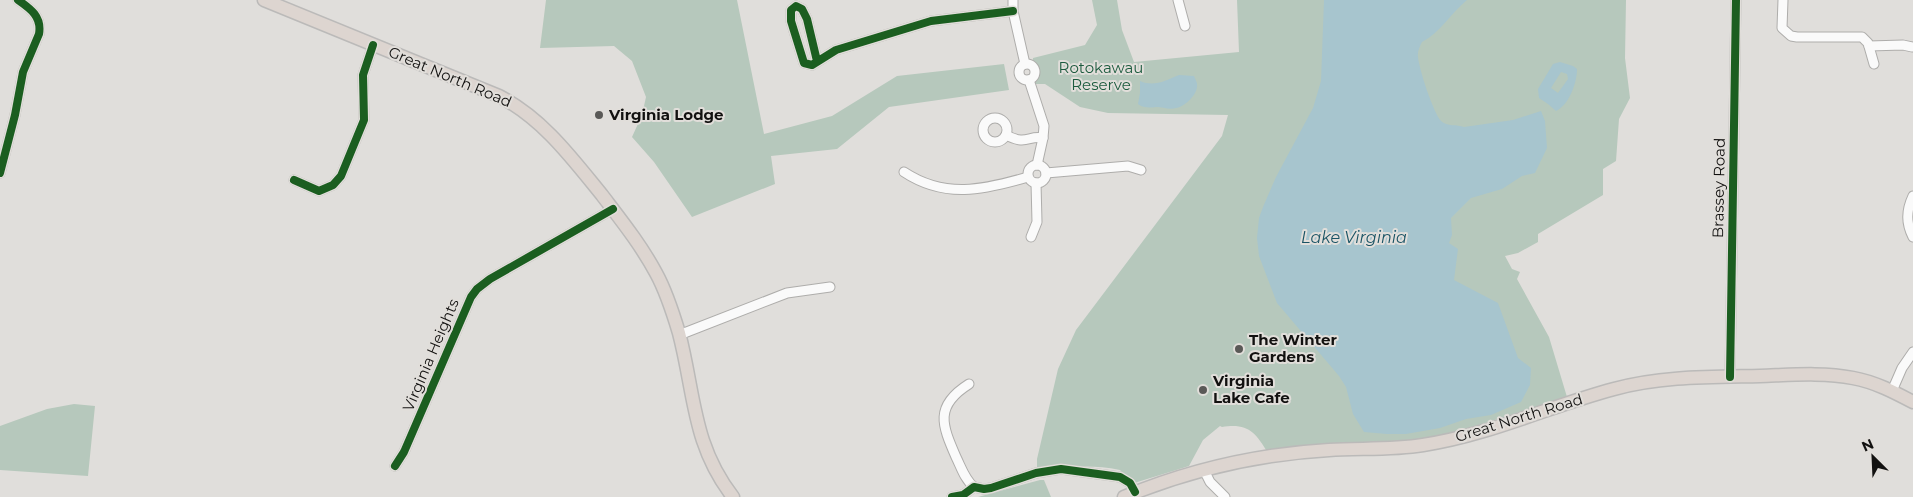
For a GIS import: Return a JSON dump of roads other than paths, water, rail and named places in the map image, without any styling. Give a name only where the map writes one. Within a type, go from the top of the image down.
[{"type":"highway","name":"Great North Road","points":[[264,0],[479,87],[518,106],[554,137],[613,209],[636,240],[657,274],[668,299],[679,334],[696,422],[703,443],[717,475],[733,497]]},
{"type":"highway","name":"Great North Road","points":[[1130,495],[1175,478],[1246,461],[1307,452],[1424,445],[1503,425],[1591,395],[1660,379],[1842,376],[1875,383],[1913,402]]},
{"type":"street","points":[[0,172],[23,72],[40,29],[38,17],[18,0]]},
{"type":"street","points":[[1013,0],[1013,11],[1025,64],[1019,70],[1020,76],[1024,80],[1029,80],[1043,120],[1043,138],[1037,164],[1029,169],[1028,177],[1032,182],[1036,183],[1043,180],[1046,173],[1044,168],[1037,164]]},
{"type":"street","points":[[1178,0],[1185,26]]},
{"type":"street","name":"Brassey Road","points":[[1730,377],[1736,0]]},
{"type":"street","points":[[1783,0],[1782,28],[1791,36],[1862,37],[1869,46],[1874,64]]},
{"type":"street","points":[[796,6],[802,9],[807,18],[816,56],[812,65],[804,63],[791,21],[791,10],[796,6]]},
{"type":"street","points":[[799,49],[816,56],[931,21],[1013,11]]},
{"type":"street","points":[[294,180],[319,191],[333,185],[340,176],[364,120],[363,75],[373,45]]},
{"type":"street","points":[[1869,46],[1902,45],[1912,47]]},
{"type":"street","points":[[1006,135],[1017,140],[1043,138]]},
{"type":"street","points":[[1046,173],[1128,166],[1141,170]]},
{"type":"street","points":[[904,172],[923,184],[962,191],[1003,184],[1028,177]]},
{"type":"street","points":[[1031,237],[1037,222],[1036,183]]},
{"type":"street","points":[[1913,196],[1908,224],[1913,237]]},
{"type":"street","name":"Virginia Heights","points":[[394,466],[404,452],[471,297],[477,289],[490,279],[613,209]]},
{"type":"street","points":[[679,334],[787,293],[830,287]]},
{"type":"street","points":[[1892,391],[1902,368],[1913,352]]},
{"type":"street","points":[[969,384],[960,389],[947,405],[943,424],[945,433],[964,475],[974,487],[991,488],[1036,473],[1061,469],[1120,477],[1130,482],[1130,495]]},
{"type":"street","points":[[1204,470],[1210,482],[1225,497]]},
{"type":"street","points":[[952,497],[963,496],[974,487]]},
{"type":"water","name":"Lake Virginia","points":[[1324,0],[1467,0],[1435,33],[1422,42],[1418,51],[1419,63],[1430,100],[1441,121],[1446,124],[1464,127],[1513,120],[1541,111],[1545,121],[1547,148],[1535,173],[1522,176],[1502,189],[1471,198],[1451,218],[1452,235],[1449,243],[1458,249],[1454,280],[1498,303],[1518,358],[1531,368],[1530,385],[1521,402],[1491,415],[1466,419],[1440,428],[1406,434],[1364,432],[1353,414],[1346,387],[1339,376],[1277,303],[1259,256],[1257,238],[1259,218],[1276,177],[1313,108],[1321,81]]},
{"type":"water","points":[[1560,62],[1577,69],[1576,81],[1568,99],[1556,111],[1539,98],[1538,89],[1553,64]],"holes":[[[1561,72],[1567,74],[1568,79],[1558,93],[1551,88]]]},
{"type":"water","points":[[1179,75],[1194,76],[1197,83],[1194,94],[1186,103],[1171,109],[1147,107],[1138,104],[1140,81],[1155,83]]},
{"type":"place","name":"Virginia Lodge","points":[[599,115]]},
{"type":"place","name":"The Winter Gardens","points":[[1239,349]]},
{"type":"place","name":"Virginia Lake Cafe","points":[[1203,390]]},
{"type":"park label","name":"Rotokawau Reserve","points":[[1101,76]]}]
